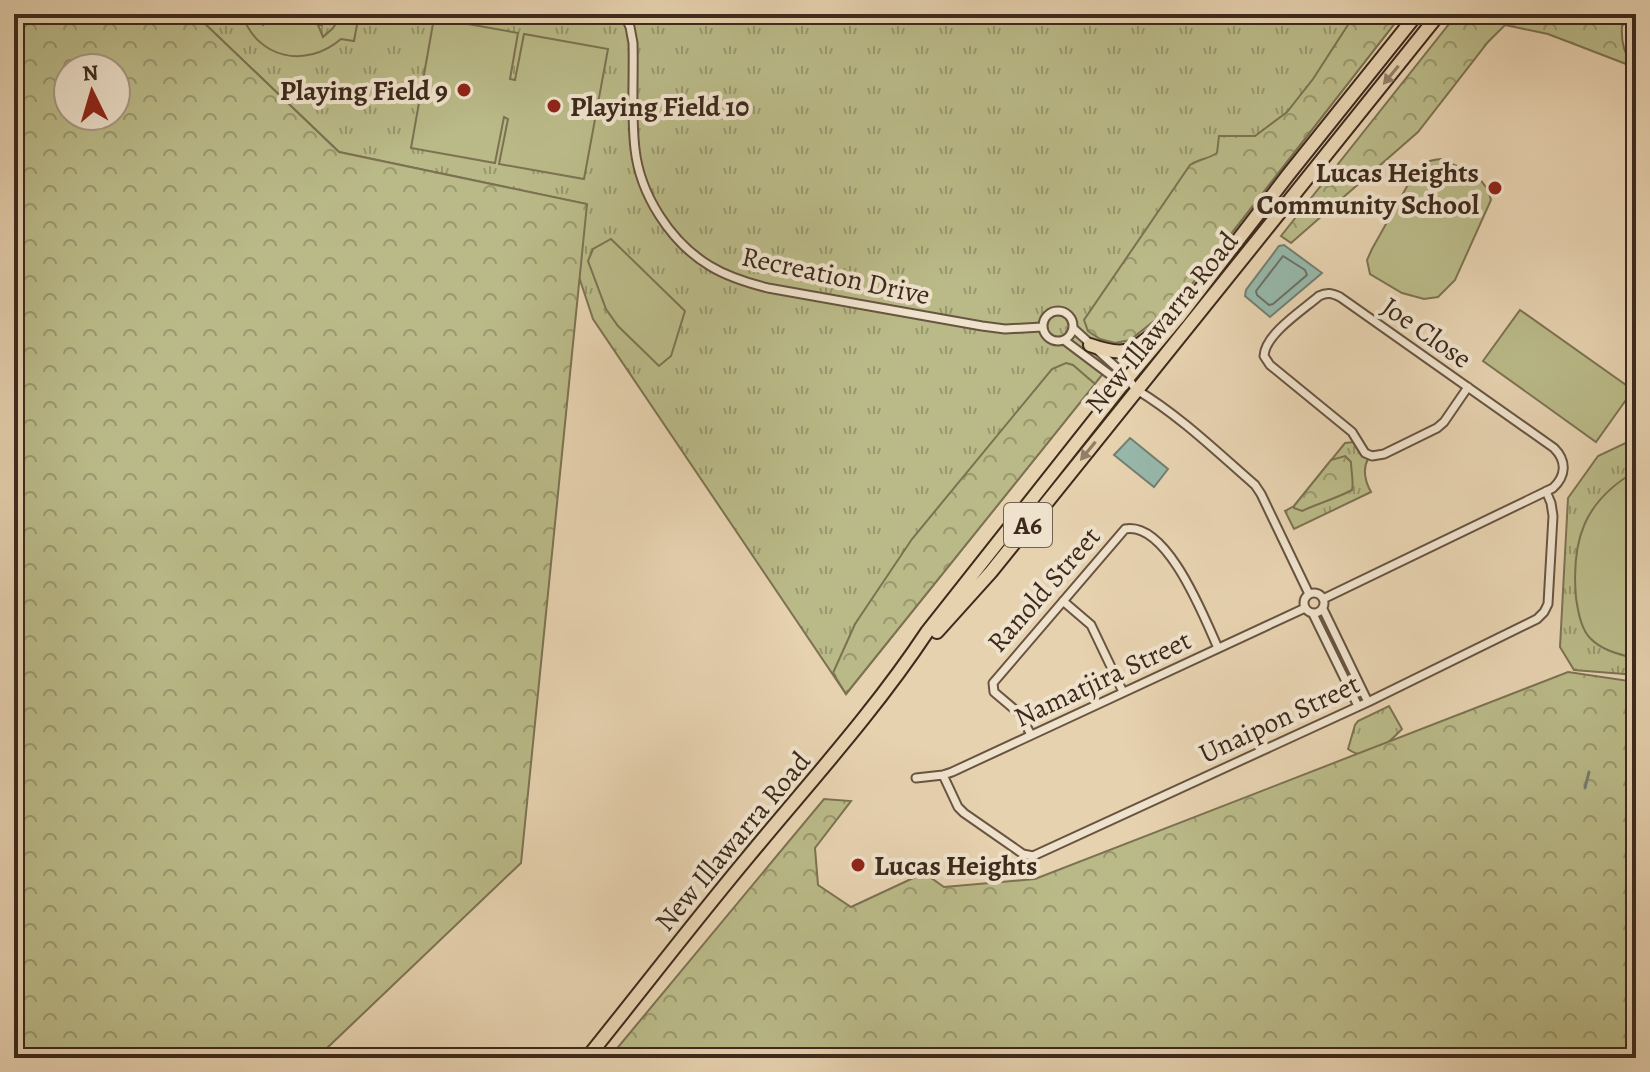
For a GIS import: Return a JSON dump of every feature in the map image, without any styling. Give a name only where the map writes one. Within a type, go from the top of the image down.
[{"type":"highway","name":"New Illawarra Road","points":[[587,1058],[747,857],[836,753],[927,632],[1417,14]]},
{"type":"highway","name":"New Illawarra Road","points":[[913,653],[933,637],[991,572],[1439,14]]},
{"type":"highway","points":[[1090,345],[1108,352],[1127,352],[1178,318]]},
{"type":"street","name":"Recreation Drive","points":[[624,14],[633,43],[635,150],[645,189],[672,232],[708,265],[739,280],[768,288],[982,326],[1005,329],[1042,327]]},
{"type":"street","name":"Joe Close","points":[[1468,387],[1437,428],[1384,454],[1372,456],[1363,450],[1352,432],[1270,365],[1264,356],[1266,345],[1279,330],[1319,296],[1330,293],[1340,297],[1468,387],[1554,448],[1562,458],[1563,471],[1558,484],[1546,491]]},
{"type":"street","points":[[1073,328],[1064,340],[1056,341],[1048,338],[1042,327],[1044,319],[1056,311],[1069,316],[1073,328],[1125,381]]},
{"type":"street","points":[[1064,340],[1152,399],[1255,485],[1309,594]]},
{"type":"street","points":[[1323,599],[1546,491]]},
{"type":"street","name":"Unaipon Street","points":[[943,775],[964,813],[1023,854],[1033,856],[1368,702],[1537,619],[1544,612],[1548,604],[1553,516],[1546,491]]},
{"type":"street","name":"Ranold Street","points":[[1031,735],[1020,714],[997,695],[993,688],[996,678],[1121,532],[1134,527],[1142,531],[1161,546],[1179,567],[1218,648]]},
{"type":"street","points":[[1309,594],[1319,594],[1323,599],[1323,609],[1368,702]]},
{"type":"street","points":[[1309,594],[1305,599],[1305,608],[1313,614],[1358,706]]},
{"type":"street","points":[[1063,601],[1091,625],[1123,692]]},
{"type":"street","name":"Namatjira Street","points":[[916,778],[943,775],[1305,608]]},
{"type":"street","points":[[1313,614],[1323,609]]},
{"type":"green space","points":[[14,14],[188,14],[199,18],[339,152],[587,204],[521,863],[326,1049],[337,1058],[14,1058]]},
{"type":"green space","points":[[188,14],[1402,14],[1178,302],[1130,340],[846,694],[593,319],[579,277],[586,204],[339,152],[199,18]]},
{"type":"green space","points":[[242,14],[256,14],[263,25],[272,16],[267,14],[313,14],[316,22],[323,23],[318,25],[323,37],[342,14],[359,14],[354,41],[341,39],[313,54],[298,56],[271,50],[259,41]]},
{"type":"green space","points":[[1355,14],[1402,14],[1178,302],[1130,340],[1115,343],[1100,339],[1088,331],[1084,320],[1190,165],[1217,153],[1219,136],[1255,136],[1287,112],[1313,79]]},
{"type":"green space","points":[[1457,14],[1636,14],[1622,26],[1624,48],[1634,67],[1548,34],[1505,25],[1488,42],[1418,132],[1291,243],[1281,236]]},
{"type":"green space","points":[[434,18],[518,33],[510,79],[515,80],[524,34],[608,49],[584,179],[499,164],[508,119],[504,117],[495,163],[411,148]]},
{"type":"green space","points":[[1441,159],[1479,179],[1491,200],[1455,280],[1438,297],[1424,299],[1402,293],[1370,274],[1367,260],[1415,172],[1427,162]]},
{"type":"green space","points":[[611,239],[685,311],[671,356],[659,366],[618,326],[606,309],[588,261],[593,249]]},
{"type":"green space","points":[[1520,310],[1633,390],[1596,442],[1483,361]]},
{"type":"green space","points":[[1066,363],[1073,365],[1095,384],[846,694],[833,673],[855,624],[912,539],[1052,369]]},
{"type":"green space","points":[[1636,438],[1636,675],[1574,670],[1560,647],[1568,498],[1598,456]]},
{"type":"green space","points":[[1354,442],[1368,459],[1365,476],[1371,492],[1294,529],[1285,511],[1294,506],[1345,443]]},
{"type":"green space","points":[[1345,456],[1351,462],[1352,490],[1302,511],[1294,508],[1331,460]]},
{"type":"green space","points":[[1636,471],[1636,659],[1606,649],[1588,635],[1579,614],[1575,577],[1579,540],[1593,509],[1604,495]]},
{"type":"green space","points":[[1568,672],[1636,682],[1636,1058],[609,1058],[824,799],[851,801],[815,848],[818,885],[851,907],[924,873],[944,887],[1035,879]]},
{"type":"green space","points":[[1389,706],[1402,729],[1384,746],[1371,753],[1363,755],[1348,749],[1358,721]]},
{"type":"water","points":[[1284,245],[1322,273],[1270,317],[1245,296],[1246,290],[1279,246]]},
{"type":"water","points":[[1130,438],[1168,469],[1154,487],[1114,455]]},
{"type":"waterway","points":[[1585,788],[1589,772]]},
{"type":"place","name":"Playing Field 9","points":[[464,90]]},
{"type":"place","name":"Playing Field 10","points":[[554,106]]},
{"type":"place","name":"Lucas Heights Community School","points":[[1495,188]]},
{"type":"place","name":"Lucas Heights","points":[[858,865]]}]
